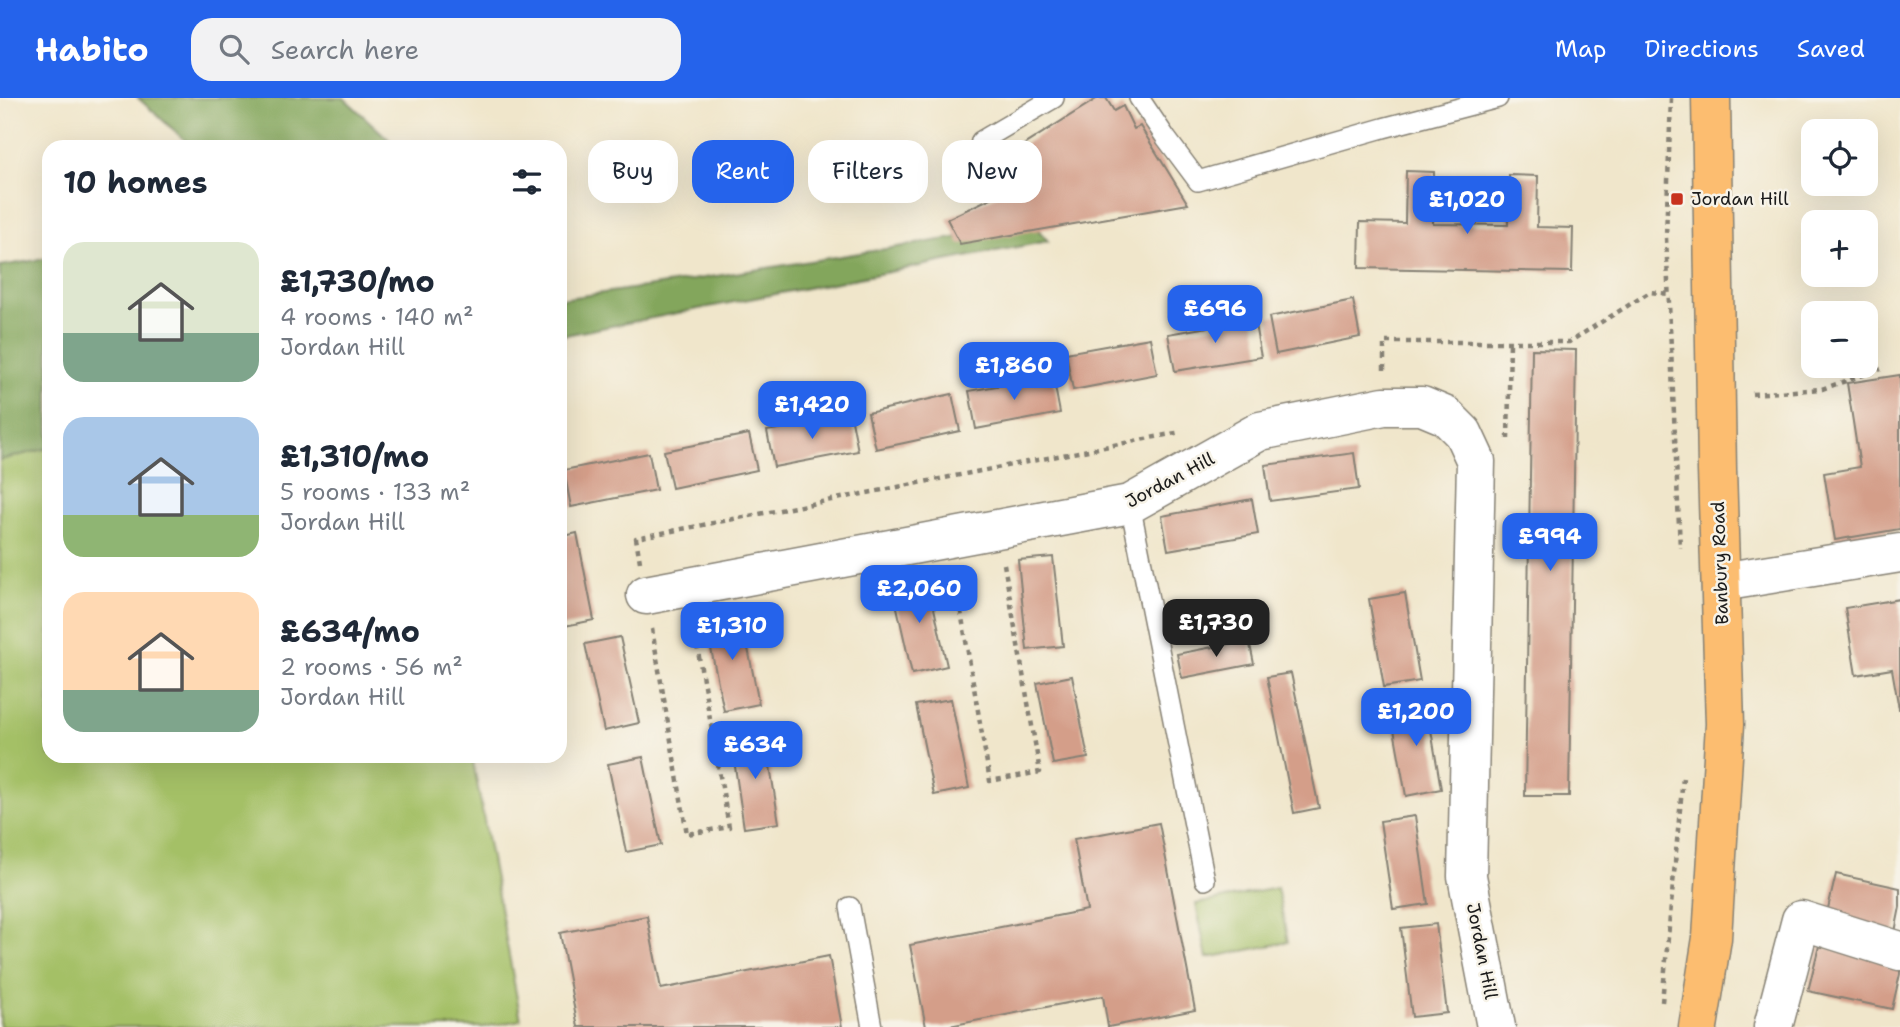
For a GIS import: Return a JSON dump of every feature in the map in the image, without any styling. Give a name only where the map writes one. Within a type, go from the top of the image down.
[{"type":"main road","name":"Banbury Road","points":[[1698,1027],[1712,938],[1725,724],[1711,98]]},
{"type":"street","name":"Jordan Hill","points":[[646,595],[1130,504],[1260,431],[1384,406],[1422,406],[1446,416],[1463,433],[1476,461],[1467,876],[1496,1027]]},
{"type":"street","points":[[1721,582],[1900,553]]},
{"type":"street","points":[[1773,1027],[1801,920],[1900,951]]},
{"type":"lane","points":[[983,140],[1054,98]]},
{"type":"lane","points":[[1139,98],[1198,181],[1498,98]]},
{"type":"lane","points":[[1130,504],[1205,880]]},
{"type":"lane","points":[[850,906],[872,1027]]},
{"type":"path","points":[[1671,98],[1666,237],[1681,555]]},
{"type":"path","points":[[1384,406],[1384,341],[1569,342],[1650,292],[1670,294]]},
{"type":"path","points":[[1476,461],[1508,451],[1510,342]]},
{"type":"path","points":[[1716,393],[1744,395],[1822,390],[1881,369]]},
{"type":"path","points":[[687,588],[729,827],[687,834],[636,538],[1189,430]]},
{"type":"path","points":[[948,540],[990,780],[1040,772],[998,530]]},
{"type":"path","points":[[1661,1013],[1684,764]]},
{"type":"green space","points":[[138,98],[344,98],[389,140],[185,140]]},
{"type":"green space","points":[[1034,225],[1048,241],[567,335],[567,298]]},
{"type":"green space","points":[[42,259],[42,450],[0,460],[0,266]]},
{"type":"green space","points":[[42,450],[42,763],[473,763],[521,1020],[483,1027],[0,1027],[0,460]]},
{"type":"green space","points":[[1277,888],[1288,942],[1207,958],[1196,904]]},
{"type":"building","points":[[1098,98],[1106,98],[1114,111],[1123,106],[1134,129],[1140,126],[1188,204],[960,244],[947,219],[981,203],[1042,203],[1042,140],[1031,140]]},
{"type":"building","points":[[1406,171],[1434,172],[1433,224],[1508,225],[1509,175],[1538,176],[1537,227],[1573,228],[1572,272],[1359,268],[1360,222],[1405,223]]},
{"type":"building","points":[[1353,300],[1360,337],[1276,354],[1269,317]]},
{"type":"building","points":[[1254,319],[1261,357],[1175,371],[1168,334]]},
{"type":"building","points":[[1150,338],[1157,374],[1073,390],[1066,353]]},
{"type":"building","points":[[1532,349],[1576,350],[1569,796],[1525,796]]},
{"type":"building","points":[[1900,375],[1900,529],[1835,540],[1824,473],[1860,467],[1847,383]]},
{"type":"building","points":[[1053,376],[1060,413],[976,429],[969,391]]},
{"type":"building","points":[[952,394],[960,431],[876,449],[868,413]]},
{"type":"building","points":[[851,415],[858,451],[774,467],[767,431]]},
{"type":"building","points":[[749,434],[757,470],[672,488],[664,451]]},
{"type":"building","points":[[649,453],[656,490],[571,507],[567,469]]},
{"type":"building","points":[[1354,453],[1359,489],[1270,501],[1265,465]]},
{"type":"building","points":[[1252,499],[1258,534],[1168,550],[1162,516]]},
{"type":"building","points":[[577,533],[594,620],[567,626],[567,535]]},
{"type":"building","points":[[1053,557],[1063,646],[1027,650],[1018,560]]},
{"type":"building","points":[[927,577],[947,666],[912,674],[892,585]]},
{"type":"building","points":[[1405,593],[1420,681],[1384,687],[1369,599]]},
{"type":"building","points":[[1900,599],[1899,709],[1892,669],[1856,675],[1845,608]]},
{"type":"building","points":[[741,613],[759,704],[724,711],[705,620]]},
{"type":"building","points":[[620,637],[639,723],[604,731],[585,644]]},
{"type":"building","points":[[1249,640],[1254,664],[1182,678],[1177,654]]},
{"type":"building","points":[[1291,673],[1319,808],[1294,813],[1267,677]]},
{"type":"building","points":[[1072,676],[1088,758],[1053,764],[1037,683]]},
{"type":"building","points":[[951,699],[969,788],[934,795],[916,705]]},
{"type":"building","points":[[1426,700],[1441,789],[1406,796],[1390,707]]},
{"type":"building","points":[[765,734],[779,823],[744,828],[731,739]]},
{"type":"building","points":[[643,757],[661,845],[626,852],[608,764]]},
{"type":"building","points":[[1415,816],[1428,904],[1393,909],[1380,821]]},
{"type":"building","points":[[1159,823],[1195,1010],[1108,1027],[1103,996],[944,1027],[926,1027],[910,945],[1087,910],[1074,839]]},
{"type":"building","points":[[1836,874],[1900,888],[1900,907],[1895,932],[1826,917]]},
{"type":"building","points":[[647,916],[661,989],[829,956],[842,1027],[578,1027],[560,933]]},
{"type":"building","points":[[1436,924],[1447,1013],[1412,1017],[1401,928]]},
{"type":"building","points":[[1819,946],[1900,964],[1892,1009],[1808,991]]},
{"type":"place","name":"Jordan Hill","points":[[1677,199]]}]
